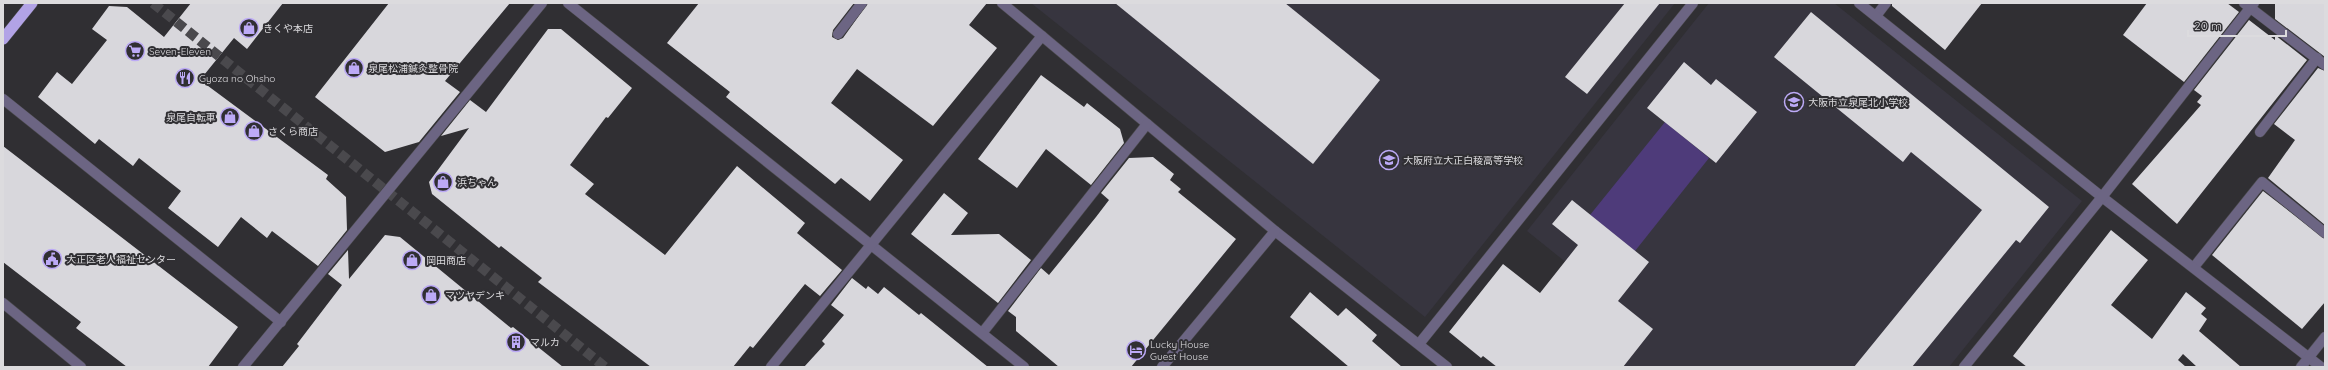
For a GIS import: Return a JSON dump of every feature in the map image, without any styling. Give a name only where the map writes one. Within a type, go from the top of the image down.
[{"type":"highway","points":[[3,39],[32,3]]},
{"type":"street","points":[[244,367],[542,3]]},
{"type":"street","points":[[568,3],[870,244],[983,332],[1024,367]]},
{"type":"street","points":[[838,34],[862,3]]},
{"type":"street","points":[[1002,3],[1275,231],[1447,367]]},
{"type":"street","points":[[1419,344],[1693,3]]},
{"type":"street","points":[[1859,3],[2102,197],[2321,367]]},
{"type":"street","points":[[1876,16],[1886,3]]},
{"type":"street","points":[[1964,367],[2102,197],[2250,5],[2325,65]]},
{"type":"street","points":[[771,367],[870,244],[1042,36]]},
{"type":"street","points":[[2260,132],[2317,58]]},
{"type":"street","points":[[3,99],[281,322]]},
{"type":"street","points":[[983,332],[1147,124]]},
{"type":"street","points":[[2194,267],[2262,182],[2325,234]]},
{"type":"street","points":[[1162,367],[1275,231]]},
{"type":"street","points":[[3,303],[81,367]]},
{"type":"street","points":[[2300,367],[2325,337]]},
{"type":"shaded area","name":"大阪府立大正白稜高等学校","points":[[1031,3],[1675,3],[1425,317]]},
{"type":"shaded area","name":"大阪市立泉尾北小学校","points":[[1709,3],[1834,3],[2082,201],[1949,367],[1538,367],[1599,289],[1527,231]]},
{"type":"shaded area","points":[[1665,122],[1709,158],[1635,251],[1590,215]]},
{"type":"building","points":[[191,3],[283,3],[247,49],[234,38],[200,80],[328,175],[326,179],[346,197],[347,230],[318,266],[272,231],[267,238],[241,217],[218,247],[168,208],[181,191],[139,158],[133,166],[99,139],[95,144],[38,97],[57,72],[72,84],[107,40],[92,29],[109,6],[127,7],[164,37]]},
{"type":"building","points":[[389,3],[510,3],[445,81],[460,92],[419,142],[385,152],[315,97]]},
{"type":"building","points":[[699,3],[854,3],[833,30],[832,37],[838,40],[843,38],[868,3],[987,3],[969,25],[997,48],[933,126],[857,69],[831,103],[903,160],[870,201],[841,178],[835,184],[726,97],[730,92],[667,43]]},
{"type":"building","points":[[1115,3],[1285,3],[1380,80],[1313,164]]},
{"type":"building","points":[[1625,3],[1660,3],[1587,94],[1565,77]]},
{"type":"building","points":[[1892,3],[1982,3],[1945,50],[1892,6]]},
{"type":"building","points":[[2147,3],[2227,3],[2239,12],[2184,82],[2123,35]]},
{"type":"building","points":[[2275,3],[2325,3],[2325,57],[2275,19]]},
{"type":"building","points":[[1811,12],[2049,207],[2020,243],[2016,240],[1912,367],[1854,367],[1982,210],[1911,152],[1903,162],[1774,57]]},
{"type":"building","points":[[2249,20],[2275,40],[2275,35],[2307,60],[2177,224],[2132,184],[2201,105],[2197,102],[2202,96],[2194,90]]},
{"type":"building","points":[[548,29],[561,29],[632,88],[608,118],[606,117],[570,165],[594,184],[585,194],[665,255],[737,166],[805,223],[797,233],[842,270],[820,296],[805,284],[753,348],[750,346],[733,367],[651,367],[538,282],[542,278],[501,246],[499,248],[432,194],[429,182],[469,128],[441,136],[470,100],[486,112]]},
{"type":"building","points":[[1684,62],[1711,85],[1716,79],[1757,112],[1716,163],[1647,108]]},
{"type":"building","points":[[2318,68],[2325,71],[2325,225],[2268,178],[2295,140],[2274,124]]},
{"type":"building","points":[[1041,75],[1084,107],[1087,103],[1120,129],[1124,143],[1091,185],[1046,149],[1017,188],[978,159]]},
{"type":"building","name":"大正区老人福祉センター","points":[[3,146],[238,327],[208,367],[127,367],[76,328],[81,322],[3,262]]},
{"type":"building","points":[[1153,157],[1174,174],[1170,180],[1181,189],[1178,192],[1236,239],[1131,367],[1059,367],[1016,331],[1016,317],[1008,311],[1041,268],[1049,275],[1096,217],[1109,200],[1101,193],[1129,158]]},
{"type":"building","points":[[2263,191],[2325,239],[2325,302],[2302,329],[2212,255]]},
{"type":"building","points":[[944,193],[968,213],[951,235],[999,234],[1031,260],[998,303],[911,234]]},
{"type":"building","points":[[1572,200],[1649,262],[1618,301],[1653,329],[1623,367],[1497,367],[1483,356],[1481,358],[1449,332],[1503,264],[1540,293],[1578,245],[1552,224]]},
{"type":"building","points":[[2111,230],[2148,260],[2111,305],[2152,339],[2186,292],[2206,308],[2201,314],[2207,319],[2199,331],[2241,367],[2197,367],[2183,354],[2178,360],[2186,367],[2027,367],[2013,356]]},
{"type":"building","points":[[385,235],[400,237],[511,328],[513,327],[563,367],[282,367],[299,346],[297,344],[342,285],[328,274],[348,250],[349,279]]},
{"type":"building","points":[[852,278],[866,289],[868,286],[878,294],[884,287],[919,315],[921,313],[988,367],[804,367],[825,344],[822,341],[844,315],[831,305]]},
{"type":"building","points":[[1310,292],[1338,316],[1346,308],[1377,335],[1372,341],[1402,367],[1349,367],[1290,317]]},
{"type":"tunnel","points":[[153,3],[605,367]]},
{"type":"place","name":"きくや本店","points":[[249,28]]},
{"type":"place","name":"Seven-Eleven","points":[[135,51]]},
{"type":"place","name":"泉尾松浦鍼灸整骨院","points":[[354,68]]},
{"type":"place","name":"Gyoza no Ohsho","points":[[185,78]]},
{"type":"place","name":"大阪市立泉尾北小学校","points":[[1794,102]]},
{"type":"place","name":"泉尾自転車","points":[[230,117]]},
{"type":"place","name":"さくら商店","points":[[254,131]]},
{"type":"place","name":"大阪府立大正白稜高等学校","points":[[1389,160]]},
{"type":"place","name":"浜ちゃん","points":[[443,182]]},
{"type":"place","name":"大正区老人福祉センター","points":[[52,259]]},
{"type":"place","name":"岡田商店","points":[[412,260]]},
{"type":"place","name":"マツヤデンキ","points":[[431,295]]},
{"type":"place","name":"マルカ","points":[[516,342]]},
{"type":"place","name":"Lucky House Guest House","points":[[1136,350]]}]
